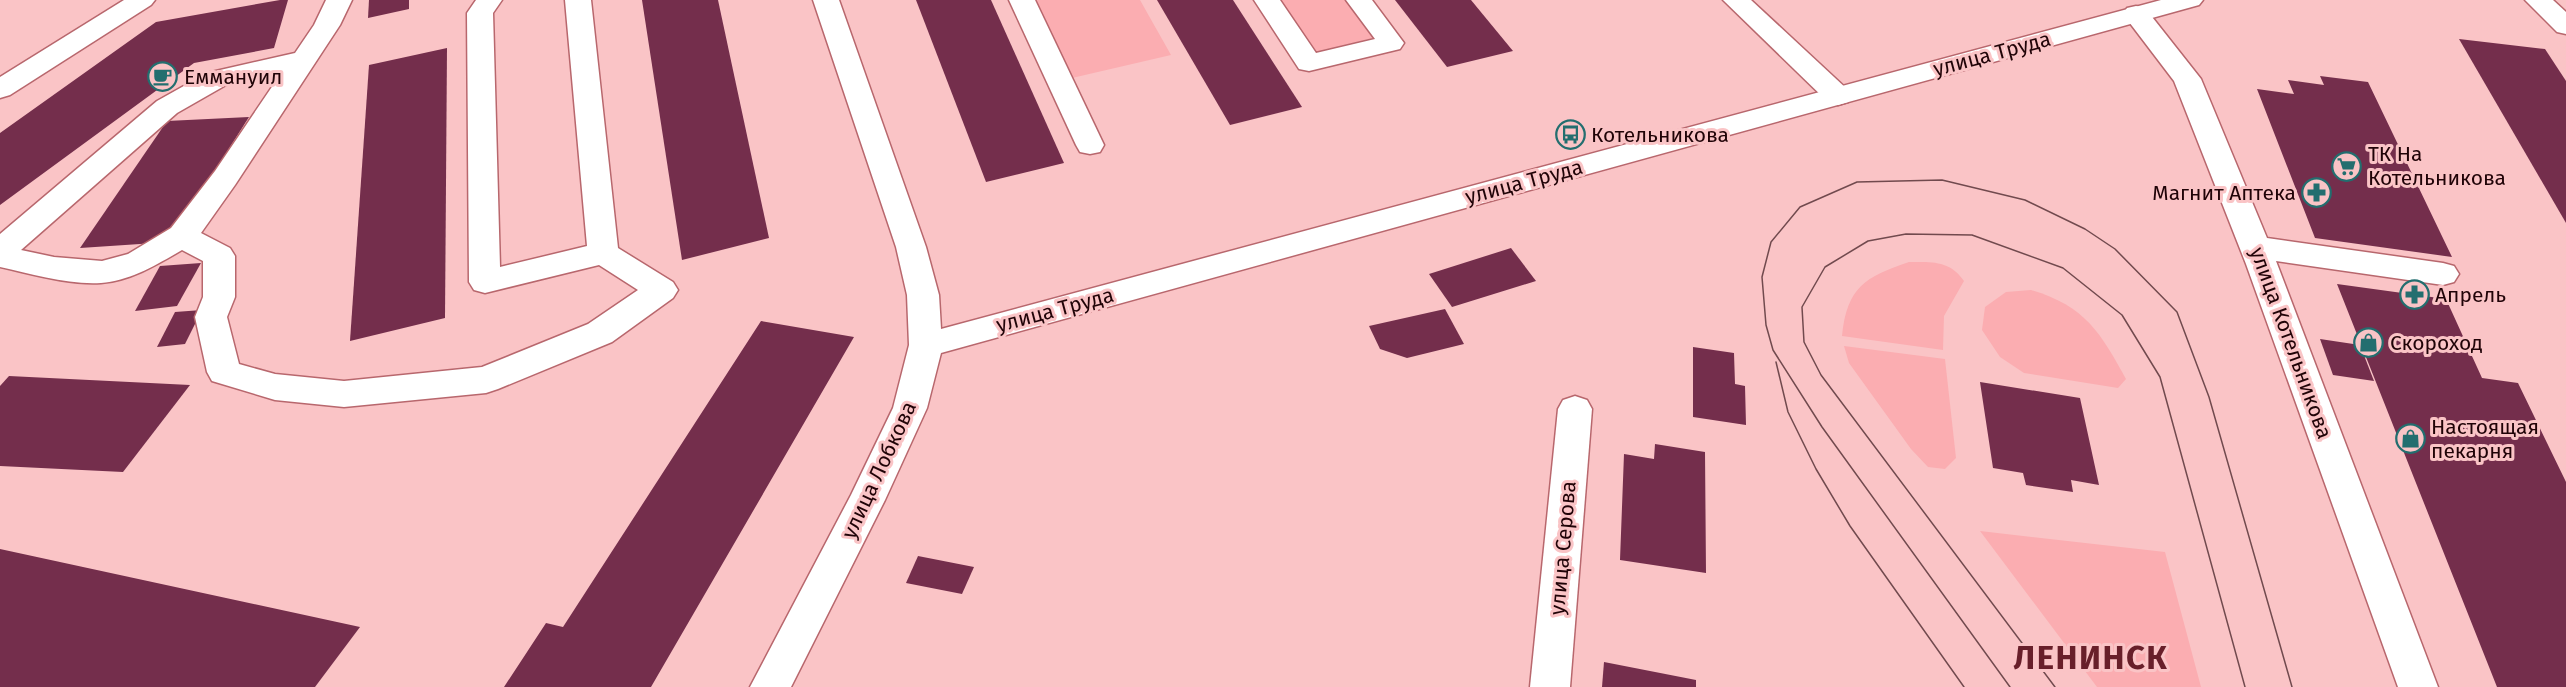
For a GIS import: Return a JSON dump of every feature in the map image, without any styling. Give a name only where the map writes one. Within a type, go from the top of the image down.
[{"type":"main road","points":[[0,256],[54,268],[102,272],[138,262],[182,236],[225,178],[327,25],[339,0]]},
{"type":"main road","points":[[182,236],[219,256],[219,297],[211,317],[224,372],[275,387],[344,394],[486,380],[600,333],[662,290],[603,253],[485,282],[480,13],[489,0]]},
{"type":"main road","points":[[578,0],[603,253]]},
{"type":"main road","name":"улица Лобкова","points":[[770,687],[867,500],[910,408],[926,345],[923,294],[911,247],[826,0]]},
{"type":"main road","points":[[1022,0],[1090,145]]},
{"type":"main road","points":[[1267,0],[1309,63],[1390,43],[1359,0]]},
{"type":"main road","points":[[1736,0],[1838,96]]},
{"type":"main road","name":"улица Труда","points":[[926,345],[2190,0]]},
{"type":"main road","points":[[2538,0],[2566,26]]},
{"type":"main road","points":[[0,90],[134,4]]},
{"type":"main road","name":"улица Котельникова","points":[[2136,14],[2187,79],[2255,247],[2418,687]]},
{"type":"main road","points":[[0,249],[22,233],[167,107],[217,79],[304,59]]},
{"type":"main road","points":[[2255,247],[2444,274]]},
{"type":"main road","name":"улица Серова","points":[[1550,687],[1575,409]]},
{"type":"shaded area","points":[[1034,0],[1140,0],[1171,55],[1072,78]]},
{"type":"shaded area","points":[[1280,0],[1345,0],[1373,38],[1316,52]]},
{"type":"shaded area","points":[[1909,262],[1932,262],[1946,266],[1959,274],[1964,281],[1944,316],[1943,350],[1842,336],[1848,306],[1861,286],[1881,273]]},
{"type":"shaded area","points":[[2031,290],[2065,304],[2078,313],[2099,334],[2126,379],[2118,388],[2024,373],[2000,357],[1982,330],[1985,307],[2006,292]]},
{"type":"shaded area","points":[[1844,346],[1945,359],[1956,458],[1945,469],[1928,467],[1911,449],[1849,363]]},
{"type":"shaded area","points":[[1980,531],[2165,552],[2201,687],[2097,687]]},
{"type":"building","points":[[288,0],[274,48],[194,63],[0,205],[0,133],[156,22]]},
{"type":"building","points":[[369,0],[409,0],[409,9],[368,18]]},
{"type":"building","points":[[642,0],[718,0],[769,238],[682,260]]},
{"type":"building","points":[[916,0],[991,0],[1064,163],[986,182]]},
{"type":"building","points":[[1157,0],[1233,0],[1302,107],[1230,125]]},
{"type":"building","points":[[1395,0],[1471,0],[1513,51],[1447,67]]},
{"type":"building","points":[[2459,39],[2545,49],[2566,81],[2566,223]]},
{"type":"building","points":[[447,48],[445,318],[350,341],[369,65]]},
{"type":"building","name":"ТК На Котельникова","points":[[2320,76],[2368,82],[2452,257],[2315,238],[2257,89],[2294,94],[2288,80],[2324,85]]},
{"type":"building","points":[[249,117],[170,242],[80,248],[167,121]]},
{"type":"building","points":[[1511,248],[1536,281],[1452,307],[1429,274]]},
{"type":"building","points":[[201,263],[177,306],[135,311],[160,266]]},
{"type":"building","points":[[2337,284],[2446,299],[2482,378],[2518,383],[2566,482],[2566,687],[2497,687]]},
{"type":"building","points":[[1445,309],[1464,344],[1407,358],[1380,349],[1369,326]]},
{"type":"building","points":[[202,310],[185,344],[157,347],[175,312]]},
{"type":"building","points":[[761,321],[854,337],[651,687],[504,687],[546,623],[563,627]]},
{"type":"building","points":[[2320,339],[2360,345],[2374,381],[2333,375]]},
{"type":"building","points":[[1693,347],[1734,353],[1735,384],[1745,386],[1746,425],[1693,417]]},
{"type":"building","points":[[9,376],[190,385],[123,472],[0,466],[0,386]]},
{"type":"building","points":[[1980,382],[2080,398],[2099,485],[2071,480],[2073,492],[2026,485],[2023,473],[1993,468]]},
{"type":"building","points":[[1655,444],[1705,452],[1706,573],[1620,560],[1624,454],[1654,459]]},
{"type":"building","points":[[0,549],[360,627],[315,687],[0,687]]},
{"type":"building","points":[[918,556],[974,567],[962,594],[906,583]]},
{"type":"building","points":[[1604,662],[1696,680],[1696,687],[1602,687]]},
{"type":"tram line","points":[[2010,687],[1822,427],[1773,350],[1766,325],[1762,277],[1771,242],[1800,207],[1857,182],[1942,180],[2025,200],[2085,229],[2115,249],[2177,312],[2209,397],[2292,687]]},
{"type":"tram line","points":[[2055,687],[1821,375],[1804,342],[1802,307],[1825,267],[1868,241],[1906,234],[1972,235],[2063,268],[2122,315],[2160,377],[2245,687]]},
{"type":"tram line","points":[[1776,362],[1788,412],[1816,469],[1850,526],[1964,687]]},
{"type":"place","name":"Еммануил","points":[[163,77]]},
{"type":"place","name":"Котельникова","points":[[1570,135]]},
{"type":"place","name":"ТК На Котельникова","points":[[2347,166]]},
{"type":"place","name":"Магнит Аптека","points":[[2317,193]]},
{"type":"place","name":"Апрель","points":[[2414,295]]},
{"type":"place","name":"Скороход","points":[[2369,343]]},
{"type":"place","name":"Настоящая пекарня","points":[[2410,439]]},
{"type":"district","name":"ЛЕНИНСК","points":[[2091,658]]}]
